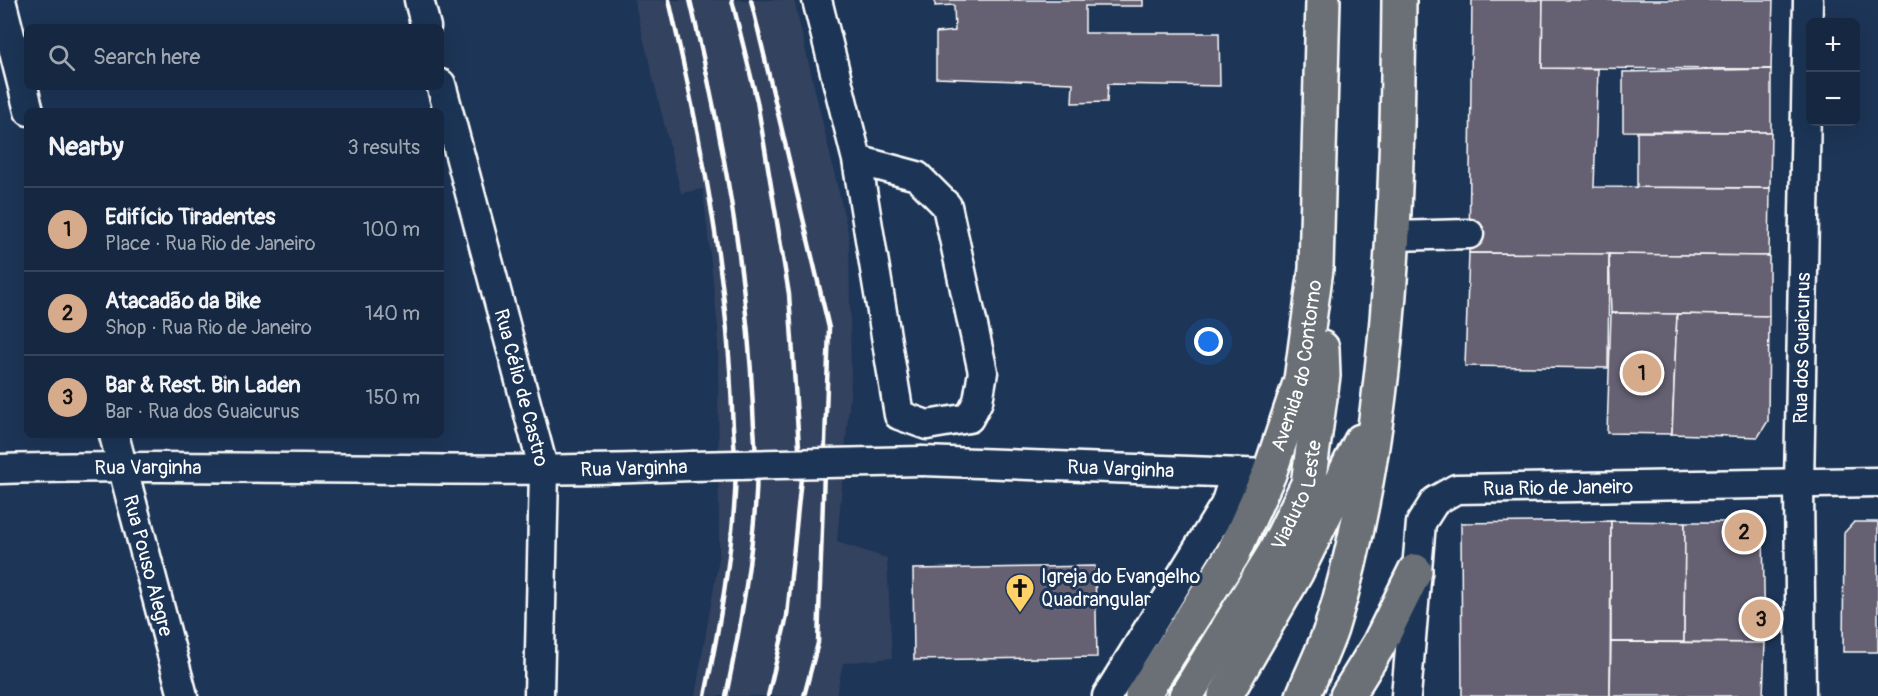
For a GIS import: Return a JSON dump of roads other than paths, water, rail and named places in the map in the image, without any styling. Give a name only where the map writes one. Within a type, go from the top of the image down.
[{"type":"main road","points":[[1303,690],[1330,631],[1356,534],[1377,410],[1392,236],[1399,0]]},
{"type":"main road","name":"Avenida do Contorno","points":[[1142,696],[1233,554],[1269,474],[1301,380],[1316,269],[1324,4]]},
{"type":"main road","name":"Viaduto Leste","points":[[1186,696],[1275,552],[1308,484],[1323,376],[1316,269]]},
{"type":"main road","name":"Viaduto Leste","points":[[1225,696],[1296,573],[1377,410]]},
{"type":"main road","points":[[1347,696],[1379,644],[1415,571]]},
{"type":"street","points":[[3,0],[24,90]]},
{"type":"street","points":[[419,0],[425,24]]},
{"type":"street","points":[[817,0],[856,160],[899,416],[927,425],[969,418],[978,401],[983,372],[947,206],[917,176],[856,160]]},
{"type":"street","name":"Rua dos Guaicurus","points":[[1801,696],[1799,485],[1808,0]]},
{"type":"street","points":[[24,90],[28,108]]},
{"type":"street","name":"Rua Célio de Castro","points":[[443,90],[544,471],[539,696]]},
{"type":"street","points":[[1392,236],[1469,234]]},
{"type":"street","name":"Rua Pouso Alegre","points":[[115,438],[183,696]]},
{"type":"street","name":"Rua Varginha","points":[[0,469],[122,465],[544,471],[923,461],[1269,474]]},
{"type":"street","points":[[1107,696],[1225,505],[1235,474]]},
{"type":"street","name":"Rua Rio de Janeiro","points":[[1406,695],[1415,571],[1421,523],[1435,501],[1456,489],[1878,482]]},
{"type":"railway","points":[[669,0],[701,151],[718,253],[729,356],[735,462],[735,494],[727,570],[720,621],[705,696]]},
{"type":"railway","points":[[690,0],[722,152],[739,253],[750,356],[756,462],[756,494],[748,570],[741,621],[726,696]]},
{"type":"railway","points":[[732,0],[757,101],[789,294],[801,478],[787,616],[768,696]]},
{"type":"railway","points":[[751,0],[829,328],[818,643],[804,696]]},
{"type":"place","name":"Edifício Tiradentes","points":[[1642,373]]},
{"type":"place","name":"Atacadão da Bike","points":[[1744,532]]},
{"type":"place","name":"Igreja do Evangelho Quadrangular","points":[[1020,614]]},
{"type":"place","name":"Bar & Rest. Bin Laden","points":[[1761,619]]}]
